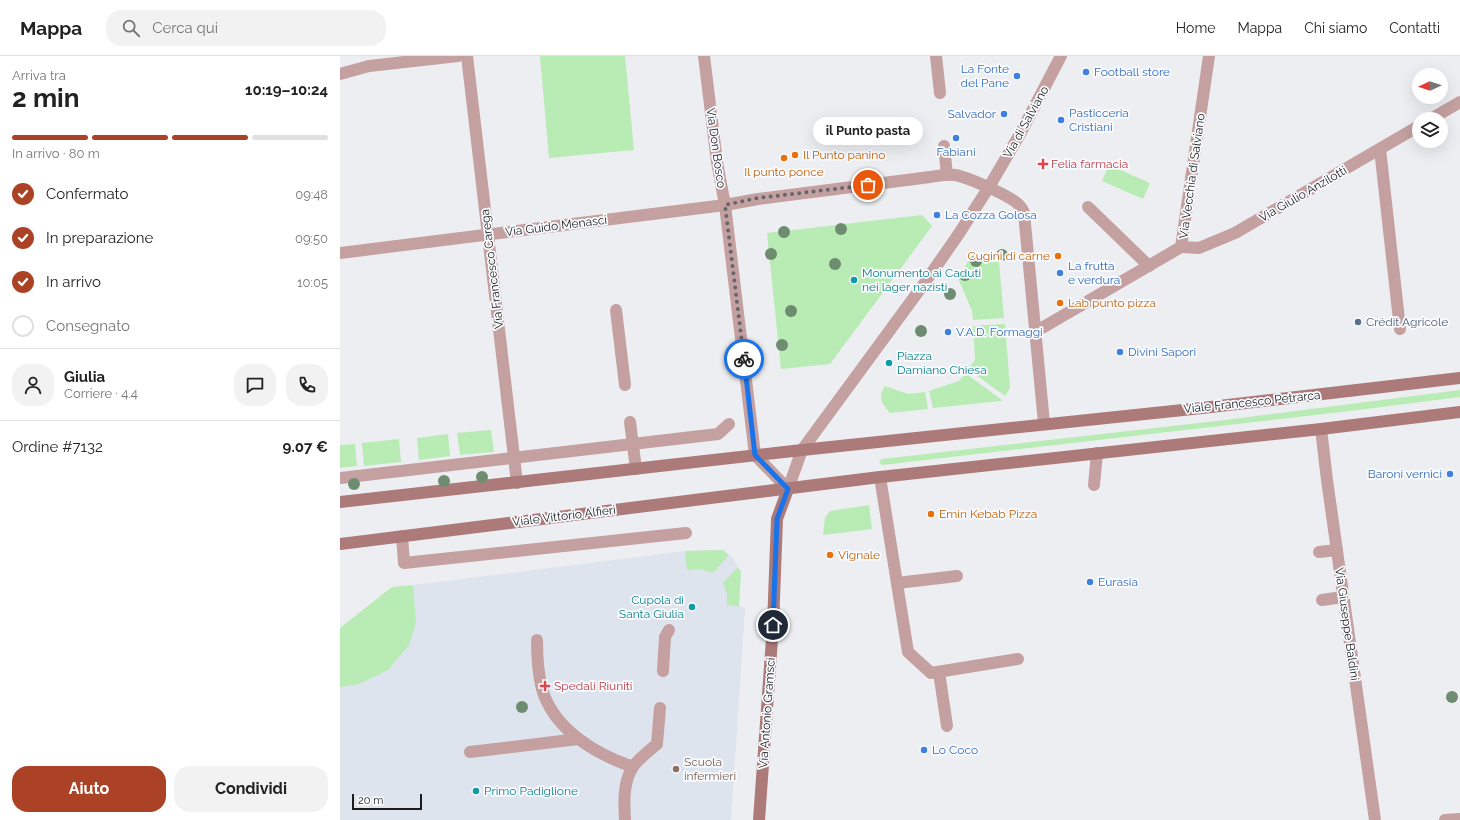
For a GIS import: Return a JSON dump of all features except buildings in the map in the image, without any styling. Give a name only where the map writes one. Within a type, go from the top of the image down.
[{"type":"main road","name":"Viale Francesco Petrarca","points":[[1044,424],[1209,407],[1460,378]]},
{"type":"main road","points":[[788,489],[880,477],[1321,429],[1460,412]]},
{"type":"main road","points":[[340,502],[1044,424]]},
{"type":"main road","name":"Viale Vittorio Alfieri","points":[[340,544],[788,489]]},
{"type":"main road","name":"Via Antonio Gramsci","points":[[759,820],[773,625],[777,519],[788,489]]},
{"type":"street","points":[[340,74],[369,66],[458,56]]},
{"type":"street","name":"Via Francesco Carega","points":[[467,56],[517,483]]},
{"type":"street","name":"Via Don Bosco","points":[[704,56],[716,162],[725,205],[755,455]]},
{"type":"street","points":[[936,56],[940,93]]},
{"type":"street","name":"Via di Salviano","points":[[989,187],[1020,134],[1061,56]]},
{"type":"street","name":"Via Vecchia di Salviano","points":[[1035,332],[1182,247],[1209,56]]},
{"type":"street","points":[[1443,112],[1460,102]]},
{"type":"street","name":"Via Giulio Anzilotti","points":[[1182,247],[1199,248],[1236,233],[1412,130]]},
{"type":"street","points":[[944,146],[947,175]]},
{"type":"street","points":[[1380,149],[1400,329]]},
{"type":"street","points":[[725,205],[758,198],[947,175],[957,176],[989,187],[1015,201],[1020,205],[1024,213],[1044,424]]},
{"type":"street","points":[[755,455],[788,489],[802,450],[926,281],[989,187]]},
{"type":"street","name":"Via Guido Menasci","points":[[340,253],[725,205]]},
{"type":"street","points":[[1088,208],[1149,266]]},
{"type":"street","points":[[616,310],[625,385]]},
{"type":"street","points":[[630,422],[636,469]]},
{"type":"street","points":[[340,478],[718,434],[729,424]]},
{"type":"street","name":"Via Giuseppe Baldini","points":[[1321,429],[1375,820]]},
{"type":"street","points":[[1094,485],[1097,453]]},
{"type":"street","points":[[880,477],[908,652],[931,673],[1018,659]]},
{"type":"street","points":[[402,536],[404,563],[686,533]]},
{"type":"street","points":[[1320,552],[1337,550]]},
{"type":"street","points":[[897,583],[957,576]]},
{"type":"street","points":[[1322,600],[1343,597]]},
{"type":"street","points":[[663,671],[665,637],[670,630]]},
{"type":"street","points":[[537,640],[538,668],[543,690],[553,712],[578,739],[598,752],[633,767]]},
{"type":"street","points":[[939,672],[947,726]]},
{"type":"street","points":[[625,820],[625,789],[633,767],[657,744],[660,708]]},
{"type":"street","points":[[470,752],[578,739]]},
{"type":"street","points":[[1445,820],[1460,819]]},
{"type":"shaded area","name":"Spedali Riuniti","points":[[723,550],[733,558],[741,572],[739,606],[745,608],[731,820],[340,820],[340,687],[359,684],[416,622],[413,585],[685,551]]},
{"type":"green space","points":[[540,56],[625,56],[634,150],[549,158]]},
{"type":"green space","points":[[1109,165],[1150,183],[1143,199],[1102,181]]},
{"type":"green space","points":[[922,215],[932,226],[830,364],[781,369],[767,233]]},
{"type":"green space","points":[[969,260],[999,262],[1004,318],[973,320],[972,311],[958,278]]},
{"type":"green space","points":[[1005,324],[1010,388],[1005,396],[968,369],[975,360],[973,326]]},
{"type":"green space","points":[[965,373],[1002,400],[933,408],[929,391],[959,381]]},
{"type":"green space","points":[[885,386],[908,394],[925,392],[928,409],[890,413],[881,397]]},
{"type":"green space","points":[[1460,390],[1460,397],[1358,410],[882,465],[879,462],[882,459],[1225,420]]},
{"type":"green space","points":[[491,430],[494,452],[460,455],[457,433]]},
{"type":"green space","points":[[448,434],[450,456],[419,460],[417,438]]},
{"type":"green space","points":[[399,439],[401,462],[364,466],[362,443]]},
{"type":"green space","points":[[355,444],[357,466],[340,468],[340,445]]},
{"type":"green space","points":[[869,505],[872,529],[823,535],[825,518],[830,511]]},
{"type":"green space","points":[[723,550],[729,555],[713,573],[700,569],[687,570],[685,551]]},
{"type":"green space","points":[[738,567],[741,572],[739,606],[727,605],[727,594],[723,583]]},
{"type":"green space","points":[[413,585],[416,622],[409,645],[388,670],[359,684],[340,687],[340,628],[392,587]]},
{"type":"way so far","points":[[744,359],[725,205],[758,198],[868,185]]},
{"type":"place","name":"Football store","points":[[1086,72]]},
{"type":"place","name":"La Fonte del Pane","points":[[1017,76]]},
{"type":"place","name":"Salvador","points":[[1004,114]]},
{"type":"place","name":"Pasticceria Cristiani","points":[[1061,120]]},
{"type":"place","name":"Fabiani","points":[[956,138]]},
{"type":"place","name":"Il Punto panino","points":[[795,155]]},
{"type":"place","name":"Il punto ponce","points":[[784,158]]},
{"type":"place","name":"Felia farmacia","points":[[1043,164]]},
{"type":"place","name":"il Punto pasta","points":[[868,185]]},
{"type":"place","name":"La Cozza Golosa","points":[[937,215]]},
{"type":"place","name":"Cugini di carne","points":[[1058,256]]},
{"type":"place","name":"La frutta e verdura","points":[[1060,273]]},
{"type":"place","name":"Monumento ai Caduti nei lager nazisti","points":[[854,280]]},
{"type":"place","name":"Lab punto pizza","points":[[1060,303]]},
{"type":"place","name":"Crédit Agricole","points":[[1358,322]]},
{"type":"place","name":"V.A.D. Formaggi","points":[[948,332]]},
{"type":"place","name":"Divini Sapori","points":[[1120,352]]},
{"type":"place","name":"Piazza Damiano Chiesa","points":[[889,363]]},
{"type":"place","name":"Baroni vernici","points":[[1450,474]]},
{"type":"place","name":"Emin Kebab Pizza","points":[[931,514]]},
{"type":"place","name":"Vignale","points":[[830,555]]},
{"type":"place","name":"Eurasia","points":[[1090,582]]},
{"type":"place","name":"Cupola di Santa Giulia","points":[[692,607]]},
{"type":"place","name":"Spedali Riuniti","points":[[545,686]]},
{"type":"place","name":"Lo Coco","points":[[924,750]]},
{"type":"place","name":"Scuola infermieri","points":[[676,769]]},
{"type":"place","name":"Primo Padiglione","points":[[476,791]]},
{"type":"route","points":[[744,359],[755,455],[788,489],[777,519],[773,625]]}]
